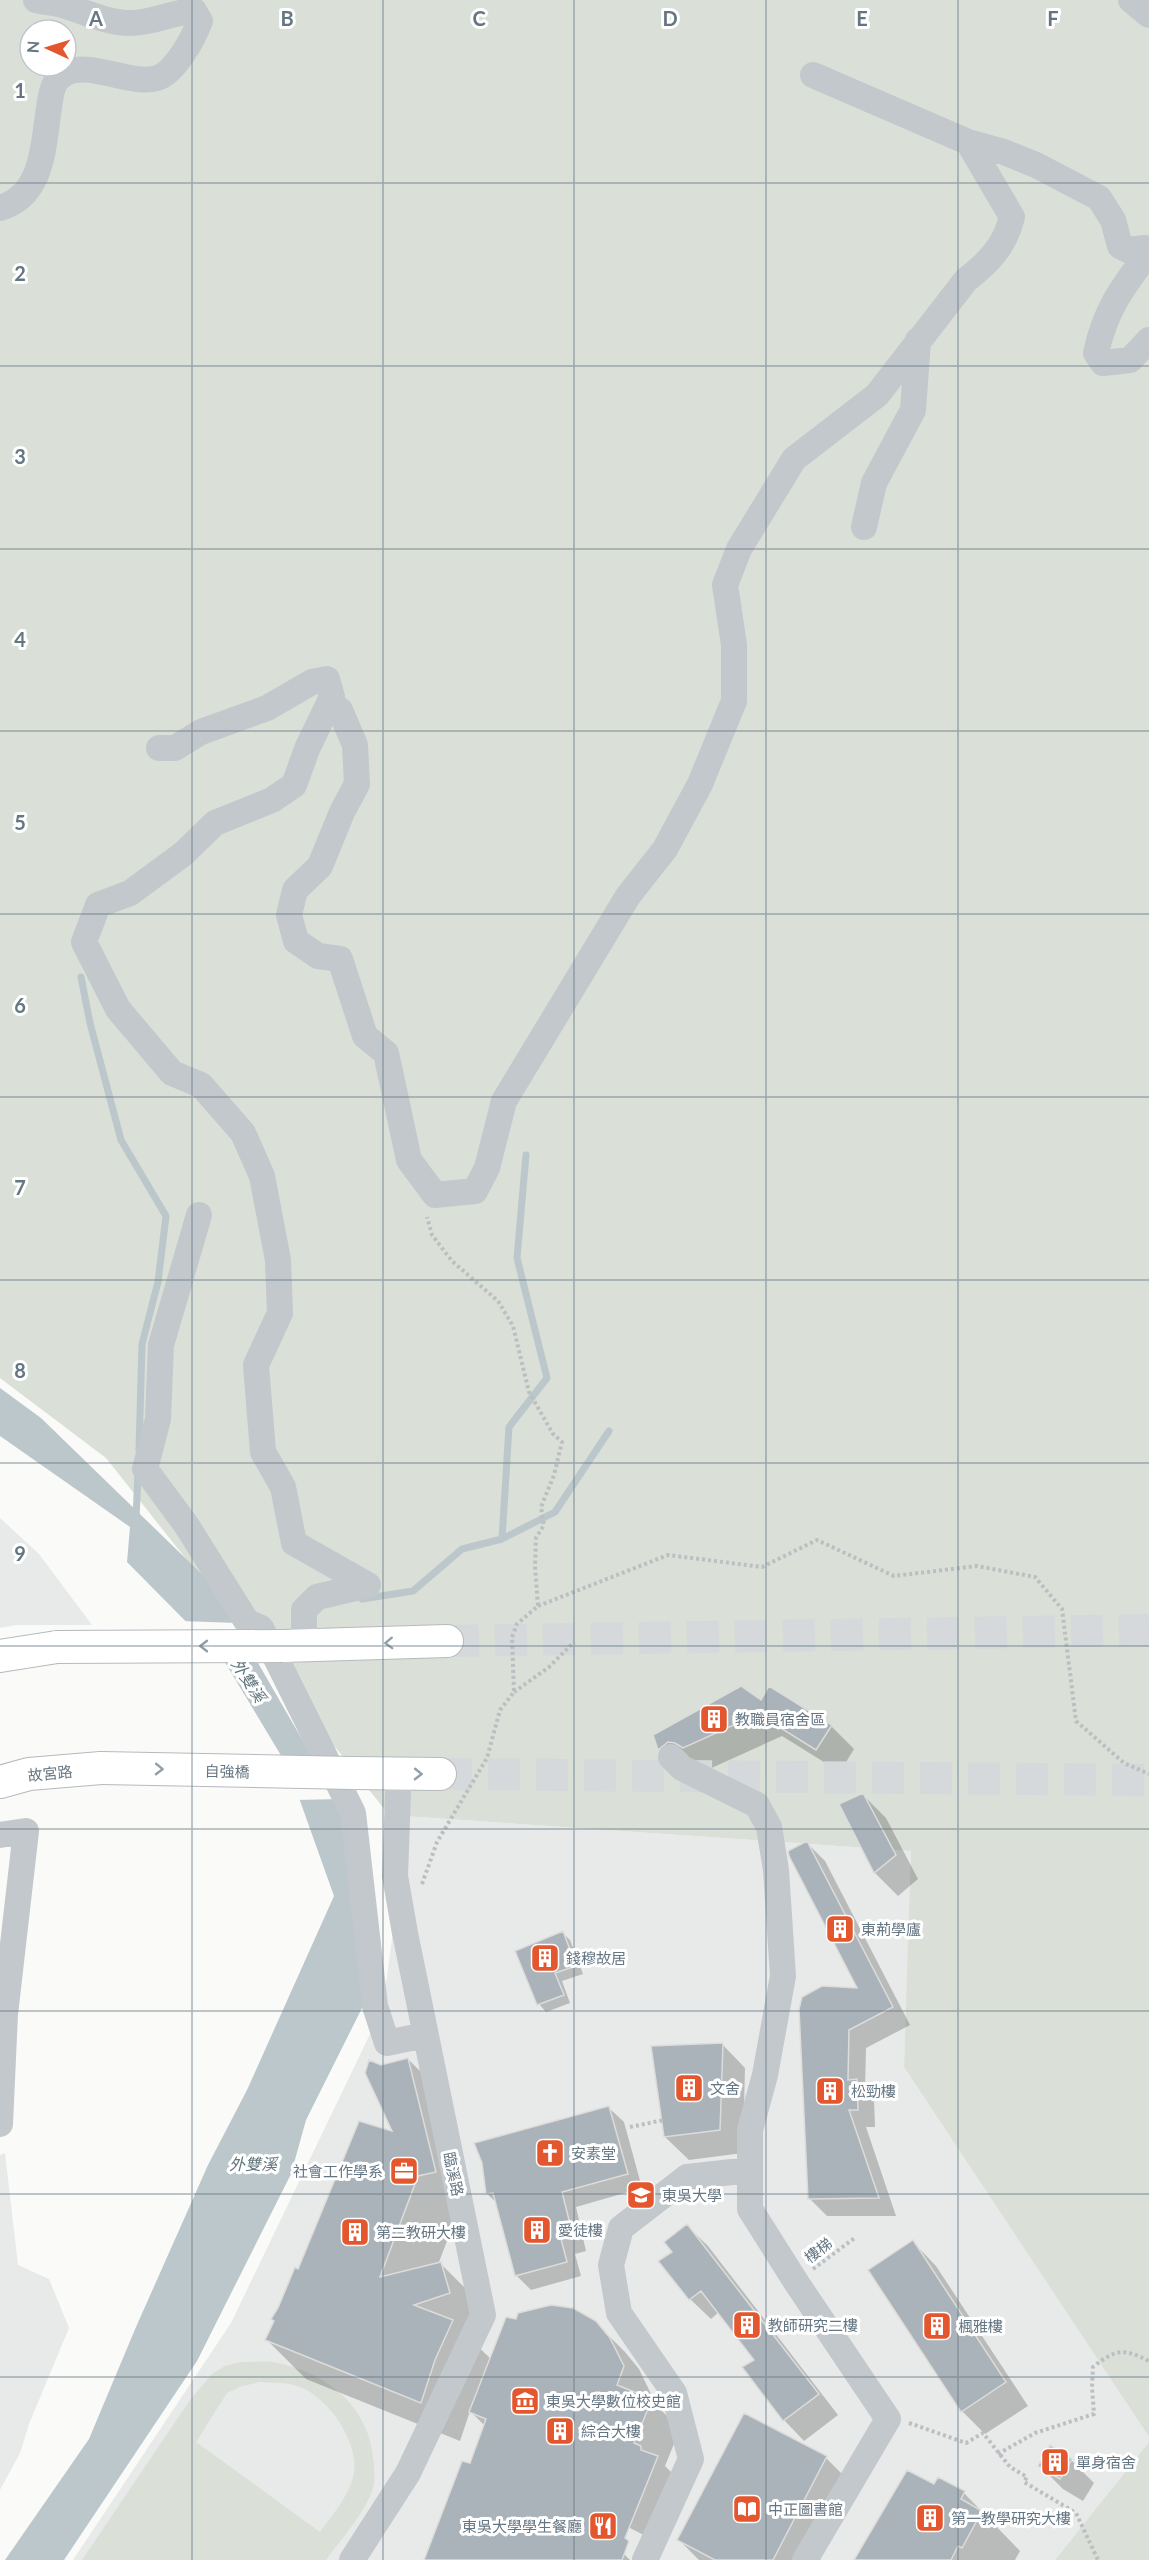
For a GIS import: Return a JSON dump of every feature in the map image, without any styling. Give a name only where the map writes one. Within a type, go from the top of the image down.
[{"type":"main road","points":[[0,1656],[57,1647],[294,1637],[447,1641]]},
{"type":"main road","name":"自強橋","points":[[101,1768],[441,1774]]},
{"type":"main road","name":"故宮路","points":[[0,1782],[29,1774],[101,1768]]},
{"type":"street","points":[[0,208],[26,191],[39,173],[51,95],[57,78],[70,70],[88,70],[146,80],[159,78],[172,66],[193,39],[200,21],[194,11],[182,12],[162,19],[130,23],[88,16],[63,5],[36,0]]},
{"type":"street","points":[[1131,0],[1149,15]]},
{"type":"street","points":[[813,75],[968,142],[1004,152],[1036,165],[1099,198],[1113,220],[1120,246],[1128,250],[1145,248],[1146,256],[1119,290],[1106,320],[1096,353],[1103,363],[1130,360],[1149,340]]},
{"type":"street","points":[[329,703],[340,710],[355,745],[357,784],[342,812],[320,866],[295,890],[289,915],[296,941],[318,956],[340,959],[365,1036],[386,1053],[409,1160],[435,1195],[475,1191],[487,1168],[504,1101],[628,896],[665,849],[700,784],[734,701],[734,645],[725,585],[739,549],[756,517],[794,459],[876,394],[966,280],[1000,249],[1008,233],[1012,217],[968,142]]},
{"type":"street","points":[[864,527],[874,483],[913,410],[918,340]]},
{"type":"street","points":[[159,748],[175,748],[201,732],[267,708],[312,682],[327,679],[332,697],[307,749],[294,785],[272,800],[215,823],[183,854],[130,893],[98,904],[84,942],[118,1010],[172,1073],[201,1085],[243,1133],[262,1176],[278,1260],[280,1312],[256,1365],[263,1452],[283,1487],[294,1543],[368,1585],[317,1597],[304,1610],[294,1637]]},
{"type":"street","points":[[199,1215],[161,1345],[158,1419],[145,1469],[187,1526],[248,1622],[261,1628],[353,1813],[375,2006],[387,2043],[425,2035]]},
{"type":"street","points":[[671,1757],[682,1768],[757,1805],[769,1827],[776,1870],[783,1976],[765,2075],[750,2130],[750,2210],[888,2419],[805,2560]]},
{"type":"street","name":"臨溪路","points":[[352,2560],[408,2473],[483,2315],[425,2035],[396,1876],[398,1793]]},
{"type":"street","points":[[0,1835],[26,1831],[3,2015],[0,2124]]},
{"type":"street","points":[[645,2560],[691,2459],[674,2393],[619,2313],[611,2265],[621,2228],[687,2177],[750,2170]]},
{"type":"path","points":[[435,1195],[428,1207],[427,1220],[432,1235],[459,1269],[498,1301],[513,1326],[529,1392],[553,1434],[562,1442],[554,1475],[541,1507],[544,1525],[536,1538],[535,1566],[538,1606]]},
{"type":"path","points":[[514,1692],[512,1637],[517,1624],[538,1606],[668,1555],[762,1567],[817,1540],[894,1576],[977,1566],[1035,1577],[1062,1610],[1076,1721],[1124,1763],[1149,1774]]},
{"type":"path","points":[[419,1893],[437,1842],[487,1758],[500,1710],[514,1692],[549,1667],[574,1642]]},
{"type":"path","points":[[630,2127],[664,2120]]},
{"type":"path","name":"樓梯","points":[[796,2282],[856,2237]]},
{"type":"path","points":[[998,2454],[1035,2433],[1094,2414],[1092,2387],[1094,2367],[1111,2354],[1130,2351],[1149,2361]]},
{"type":"path","points":[[888,2419],[903,2420],[966,2443],[983,2433],[1010,2467],[1027,2477],[1024,2482],[1076,2513],[1098,2560]]},
{"type":"shaded area","points":[[0,0],[1149,0],[1149,2437],[904,2067],[911,1851],[389,1815],[106,1458],[0,1378]]},
{"type":"shaded area","points":[[0,1518],[39,1554],[92,1625],[16,1625],[0,1628]]},
{"type":"shaded area","name":"東吳大學","points":[[389,1815],[912,1851],[904,2067],[1149,2437],[1149,2442],[1055,2560],[73,2560],[231,2323],[383,2007],[398,1893]]},
{"type":"shaded area","points":[[5,2153],[18,2265],[49,2279],[69,2328],[29,2424],[20,2453],[0,2490],[0,2155]]},
{"type":"shaded area","points":[[241,2362],[273,2362],[290,2366],[323,2380],[350,2403],[368,2433],[374,2471],[372,2491],[351,2527],[326,2560],[82,2560],[190,2400],[212,2374],[225,2366]],"holes":[[[260,2382],[284,2383],[308,2391],[330,2409],[346,2434],[354,2460],[352,2481],[340,2504],[320,2532],[196,2442],[227,2393],[242,2386]]]},
{"type":"shaded area","points":[[1149,2442],[1149,2560],[1055,2560]]},
{"type":"water","name":"外雙溪","points":[[0,1388],[41,1418],[213,1585],[341,1807],[371,1990],[306,2120],[291,2174],[197,2361],[64,2560],[5,2560],[89,2439],[208,2165],[247,2090],[334,1896],[288,1767],[223,1659],[127,1562],[130,1527],[0,1436]]},
{"type":"pier","points":[[181,1621],[238,1623],[257,1656],[218,1659]]},
{"type":"pier","points":[[316,1758],[341,1799],[296,1800],[285,1768]]},
{"type":"building","name":"教職員宿舍區","points":[[741,1686],[761,1700],[769,1686],[832,1725],[816,1750],[758,1714],[683,1748],[668,1742],[658,1750],[653,1735]]},
{"type":"building","points":[[863,1793],[896,1855],[874,1873],[839,1804]]},
{"type":"building","name":"松勁樓","points":[[807,1841],[893,2007],[849,2030],[848,2080],[857,2079],[858,2110],[849,2110],[879,2198],[808,2199],[799,2009],[802,1997],[822,1986],[857,1988],[789,1856],[788,1851]]},
{"type":"building","name":"錢穆故居","points":[[563,1931],[576,1966],[555,1973],[564,1995],[537,2005],[515,1951]]},
{"type":"building","name":"文舍","points":[[723,2043],[720,2130],[664,2137],[651,2046]]},
{"type":"building","name":"第二教研大樓","points":[[408,2058],[436,2172],[418,2176],[380,2277],[441,2262],[450,2293],[414,2305],[453,2320],[435,2360],[421,2403],[265,2340],[274,2321],[271,2319],[295,2267],[298,2269],[359,2121],[392,2131],[365,2073],[369,2060],[381,2065]]},
{"type":"building","points":[[609,2106],[628,2174],[562,2192],[573,2236],[561,2239],[567,2262],[515,2276],[493,2193],[486,2194],[482,2163],[474,2143]]},
{"type":"building","name":"教師研究二樓","points":[[687,2224],[819,2394],[783,2421],[742,2367],[754,2360],[701,2291],[689,2300],[658,2261],[672,2252],[664,2242]]},
{"type":"building","name":"楓雅樓","points":[[913,2240],[1006,2382],[961,2412],[868,2270]]},
{"type":"building","name":"綜合大樓","points":[[551,2305],[573,2308],[596,2321],[610,2338],[624,2366],[617,2385],[652,2399],[634,2443],[641,2446],[641,2450],[658,2456],[625,2538],[629,2541],[622,2560],[424,2560],[462,2461],[470,2463],[486,2419],[469,2412],[506,2317],[516,2319],[518,2313]]},
{"type":"building","name":"中正圖書館","points":[[744,2413],[827,2456],[773,2560],[715,2560],[677,2540]]},
{"type":"building","points":[[1050,2445],[1072,2459],[1060,2479],[1038,2466]]},
{"type":"building","name":"第一教學研究大樓","points":[[907,2470],[934,2484],[938,2477],[965,2491],[961,2499],[982,2511],[962,2548],[958,2546],[951,2560],[854,2560]]},
{"type":"waterway","points":[[81,977],[90,1023],[121,1140],[166,1216],[158,1282],[142,1344],[139,1450]]},
{"type":"waterway","points":[[362,1599],[413,1591],[462,1549],[502,1539],[509,1427],[547,1378],[517,1258],[526,1155]]},
{"type":"waterway","points":[[502,1539],[555,1512],[609,1431]]},
{"type":"waterway","points":[[136,1519],[138,1473]]},
{"type":"tunnel","points":[[447,1641],[1149,1630]]},
{"type":"tunnel","points":[[440,1774],[1149,1780]]},
{"type":"place","name":"教職員宿舍區","points":[[714,1719]]},
{"type":"place","name":"東荊學廬","points":[[840,1929]]},
{"type":"place","name":"錢穆故居","points":[[545,1958]]},
{"type":"place","name":"文舍","points":[[689,2088]]},
{"type":"place","name":"松勁樓","points":[[830,2091]]},
{"type":"place","name":"安素堂","points":[[550,2153]]},
{"type":"place","name":"社會工作學系","points":[[404,2171]]},
{"type":"place","name":"東吳大學","points":[[641,2195]]},
{"type":"place","name":"愛徒樓","points":[[537,2230]]},
{"type":"place","name":"第二教研大樓","points":[[355,2232]]},
{"type":"place","name":"教師研究二樓","points":[[747,2325]]},
{"type":"place","name":"楓雅樓","points":[[937,2326]]},
{"type":"place","name":"東吳大學數位校史館","points":[[525,2401]]},
{"type":"place","name":"綜合大樓","points":[[560,2431]]},
{"type":"place","name":"單身宿舍","points":[[1055,2462]]},
{"type":"place","name":"中正圖書館","points":[[747,2509]]},
{"type":"place","name":"第一教學研究大樓","points":[[930,2518]]},
{"type":"place","name":"東吳大學學生餐廳","points":[[603,2526]]}]
